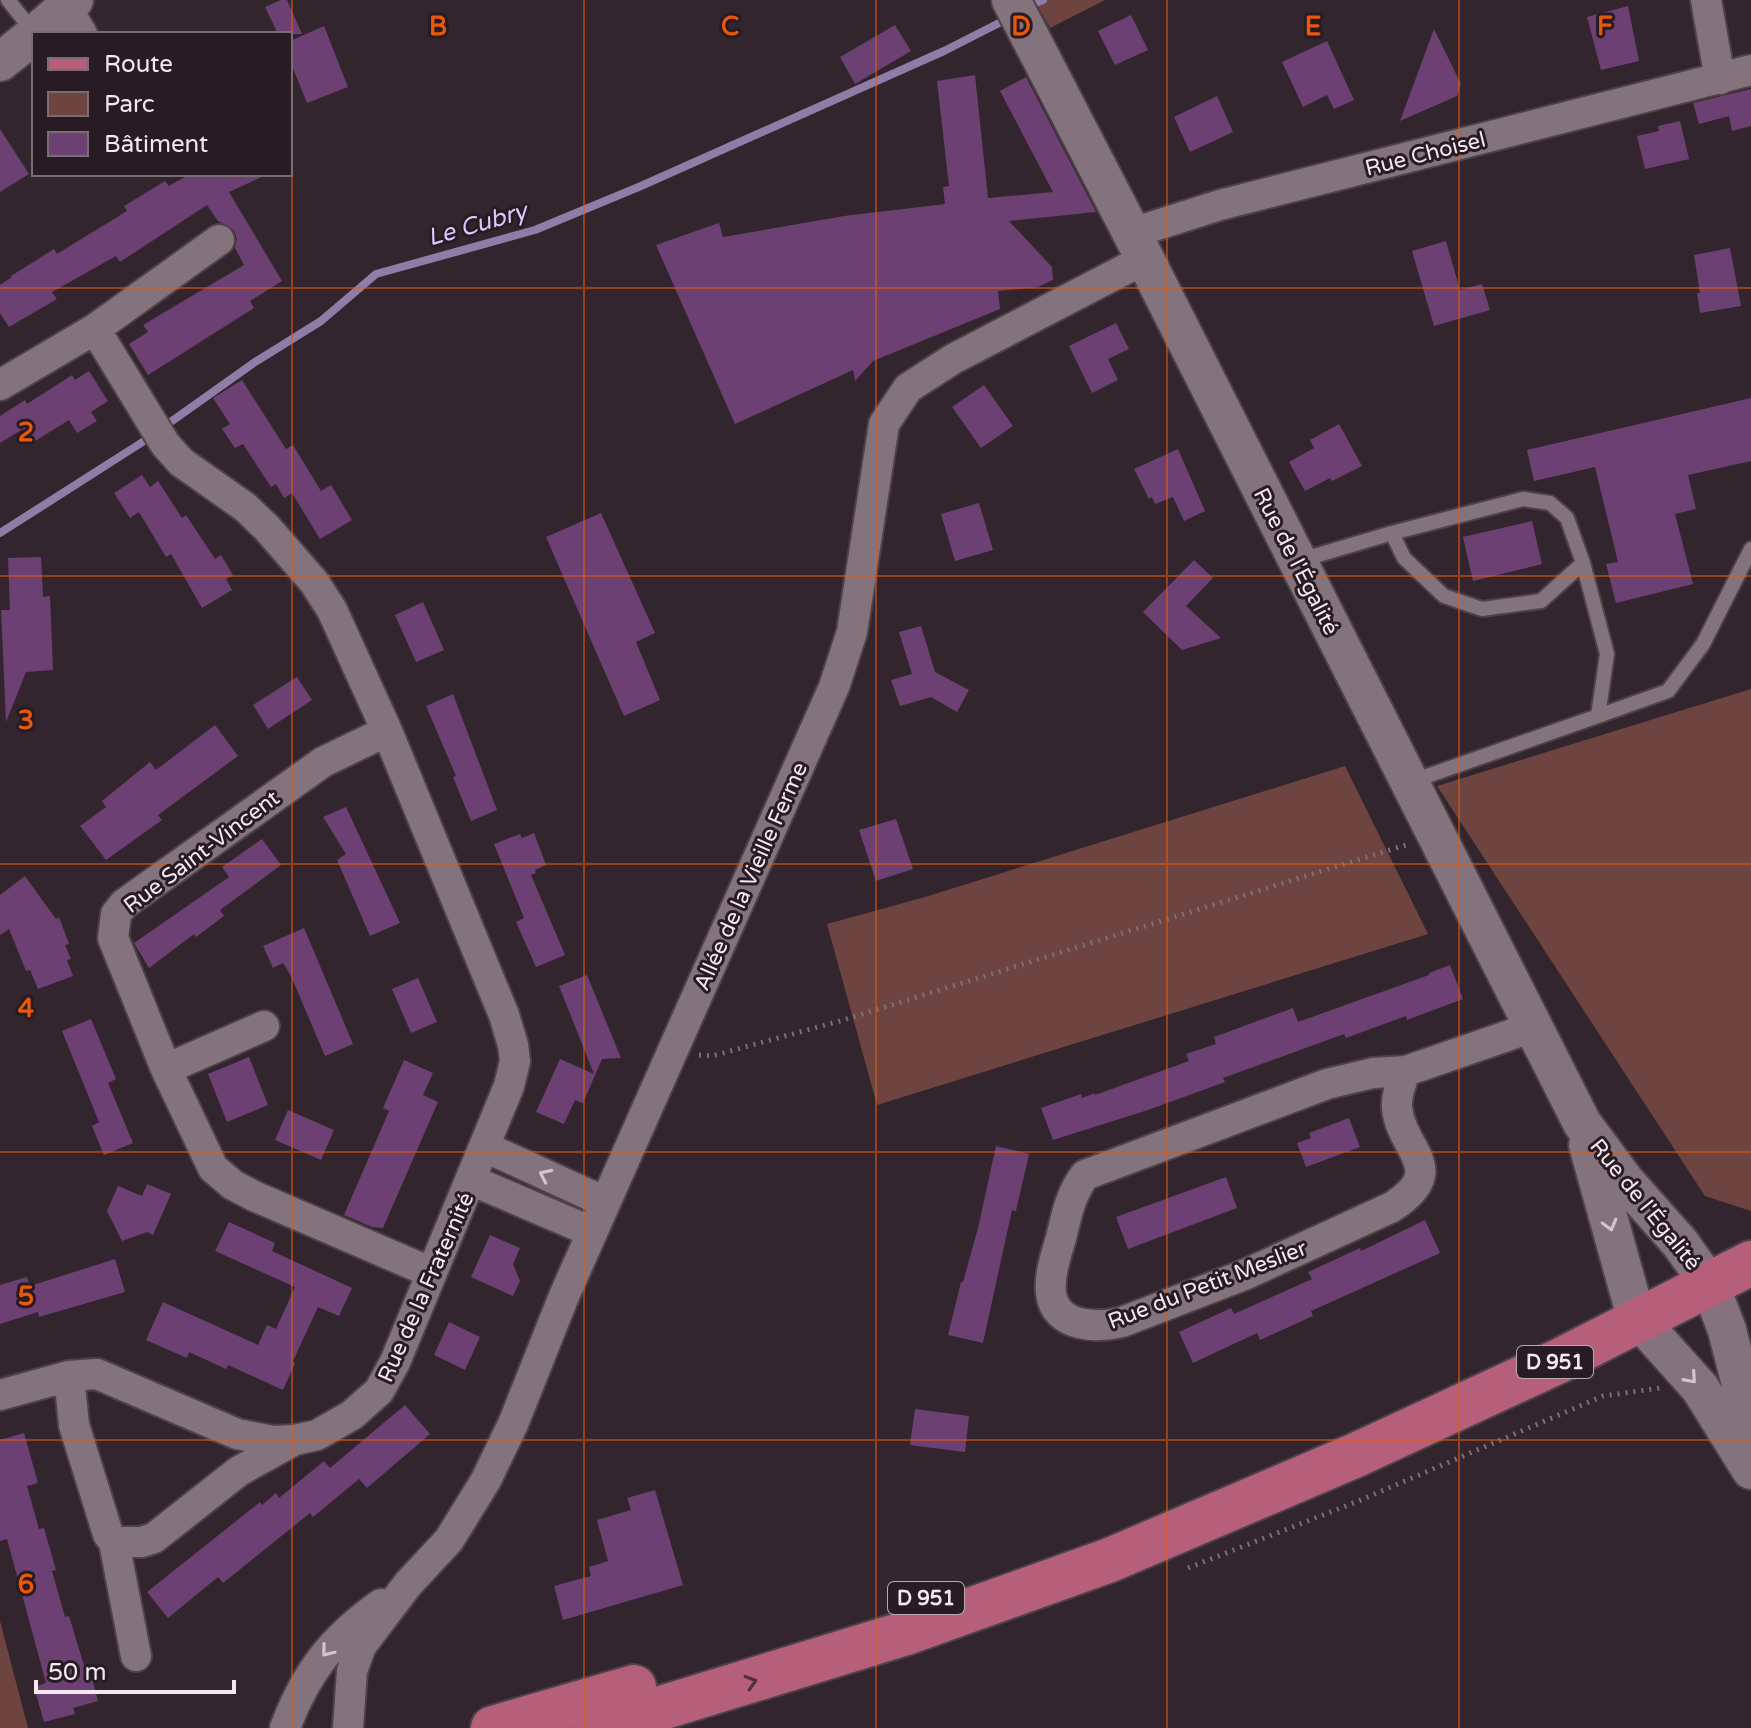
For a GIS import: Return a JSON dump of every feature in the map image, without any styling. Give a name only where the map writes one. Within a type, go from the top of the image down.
[{"type":"main road","name":"D 951","points":[[596,1728],[935,1623],[1110,1560],[1356,1455],[1559,1361],[1751,1263]]},
{"type":"main road","name":"D 951","points":[[493,1728],[898,1607],[1356,1455]]},
{"type":"main road","name":"D 951","points":[[540,1728],[632,1698],[720,1661]]},
{"type":"street","name":"Rue de l'Égalité","points":[[1011,0],[1139,246],[1582,1123],[1625,1181],[1680,1243],[1710,1285],[1727,1330],[1751,1423]]},
{"type":"street","points":[[1706,0],[1720,79]]},
{"type":"street","points":[[38,32],[74,14]]},
{"type":"street","points":[[0,62],[32,36]]},
{"type":"street","name":"Rue Choisel","points":[[1139,246],[1220,205],[1751,70]]},
{"type":"street","points":[[0,385],[95,329],[219,240]]},
{"type":"street","name":"Allée de la Vieille Ferme","points":[[348,1728],[351,1685],[361,1646],[408,1584],[449,1540],[486,1480],[513,1424],[605,1202],[834,687],[852,632],[884,424],[908,388],[1139,246]]},
{"type":"street","points":[[95,329],[165,444],[181,462],[245,507],[292,555],[332,610],[346,637],[504,1015],[513,1045],[513,1073],[471,1180],[592,1232]]},
{"type":"street","name":"Rue Saint-Vincent","points":[[387,731],[323,762],[124,904],[116,914],[113,938],[166,1069],[213,1168],[233,1185],[430,1272]]},
{"type":"street","points":[[166,1069],[264,1026]]},
{"type":"street","name":"Rue du Petit Meslier","points":[[1406,1071],[1396,1105],[1420,1170],[1418,1184],[1410,1195],[1392,1207],[1244,1275],[1122,1322],[1102,1327],[1081,1325],[1055,1306],[1051,1294],[1053,1269],[1074,1190],[1085,1175],[1327,1084],[1373,1073],[1406,1071],[1533,1027]]},
{"type":"street","name":"Rue de l'Égalité","points":[[1582,1123],[1639,1320]]},
{"type":"street","points":[[485,1147],[605,1202]]},
{"type":"street","name":"Rue de la Fraternité","points":[[0,1395],[69,1376],[97,1374],[237,1434],[273,1441],[317,1435],[352,1415],[379,1391],[395,1362],[471,1180]]},
{"type":"street","points":[[1639,1320],[1700,1388],[1751,1470]]},
{"type":"street","points":[[69,1376],[74,1425],[108,1534],[114,1542],[136,1656]]},
{"type":"street","name":"Rue de la Fraternité","points":[[114,1542],[142,1542],[154,1538],[239,1471],[295,1440]]},
{"type":"street","name":"Allée de la Vieille Ferme","points":[[285,1728],[307,1678],[335,1642],[351,1626],[408,1584]]},
{"type":"street","points":[[351,1685],[358,1713],[369,1728]]},
{"type":"lane","points":[[8,0],[32,32]]},
{"type":"lane","points":[[1296,562],[1523,499],[1550,503],[1567,518],[1583,563],[1607,654],[1598,716]]},
{"type":"lane","points":[[1392,533],[1404,558],[1444,596],[1482,609],[1541,601],[1583,563]]},
{"type":"lane","points":[[1410,782],[1668,691],[1703,644],[1751,549]]},
{"type":"path","points":[[671,1054],[712,1056],[840,1021],[1437,835]]},
{"type":"green space","points":[[1034,0],[1105,0],[1050,28]]},
{"type":"green space","points":[[1751,689],[1751,1211],[1705,1196],[1437,786]]},
{"type":"green space","points":[[1345,766],[1428,934],[877,1105],[827,924],[925,897]]},
{"type":"green space","points":[[0,1621],[28,1728],[0,1728]]},
{"type":"building","points":[[287,0],[302,34],[277,32],[265,7]]},
{"type":"building","points":[[1628,6],[1639,61],[1601,70],[1587,17]]},
{"type":"building","points":[[1131,15],[1148,50],[1115,65],[1098,31]]},
{"type":"building","points":[[895,25],[911,51],[855,84],[840,57]]},
{"type":"building","points":[[324,26],[348,87],[307,103],[292,66],[292,40]]},
{"type":"building","points":[[1434,29],[1461,84],[1457,96],[1400,121]]},
{"type":"building","points":[[1327,41],[1354,100],[1334,109],[1327,95],[1303,107],[1282,62]]},
{"type":"building","points":[[975,75],[988,198],[1053,192],[1000,91],[1026,77],[1096,212],[1009,221],[1052,267],[1053,280],[1038,287],[998,291],[1000,309],[873,361],[855,381],[853,370],[735,424],[656,245],[719,223],[723,237],[844,216],[945,204],[943,187],[949,186],[937,81]]},
{"type":"building","points":[[1751,89],[1751,126],[1732,131],[1729,116],[1699,124],[1693,103]]},
{"type":"building","points":[[1217,96],[1233,132],[1190,152],[1174,117]]},
{"type":"building","points":[[1680,121],[1689,159],[1645,169],[1637,136],[1659,131],[1658,126]]},
{"type":"building","points":[[0,129],[29,174],[0,192]]},
{"type":"building","points":[[186,176],[264,176],[229,192],[282,281],[250,301],[254,308],[148,375],[129,344],[148,332],[143,325],[244,265],[235,248],[237,239],[234,230],[218,221],[207,205],[120,262],[116,256],[52,292],[57,299],[9,327],[0,313],[0,285],[54,249],[57,254],[127,211],[124,206],[165,181],[169,186]]},
{"type":"building","points":[[1446,241],[1460,290],[1482,284],[1490,310],[1434,326],[1412,251]]},
{"type":"building","points":[[1730,248],[1741,306],[1700,313],[1694,255]]},
{"type":"building","points":[[1116,323],[1129,349],[1108,359],[1118,380],[1092,393],[1069,346]]},
{"type":"building","points":[[89,371],[108,401],[91,412],[97,421],[77,433],[69,420],[32,443],[23,429],[0,443],[0,416],[25,400],[27,404],[72,375],[75,380]]},
{"type":"building","points":[[242,380],[286,449],[293,445],[321,491],[331,485],[352,520],[320,539],[292,493],[284,498],[276,484],[271,487],[243,444],[235,448],[222,429],[230,424],[213,398]]},
{"type":"building","points":[[984,385],[1013,426],[981,448],[952,407]]},
{"type":"building","points":[[1751,398],[1751,461],[1688,475],[1696,509],[1675,514],[1693,584],[1616,603],[1606,564],[1618,562],[1595,467],[1534,481],[1527,450]]},
{"type":"building","points":[[1339,424],[1362,466],[1305,491],[1289,462],[1314,448],[1310,440]]},
{"type":"building","points":[[1178,449],[1205,511],[1184,521],[1173,497],[1155,504],[1152,497],[1149,499],[1134,469]]},
{"type":"building","points":[[142,475],[150,487],[158,481],[182,518],[186,515],[215,559],[221,555],[233,575],[226,579],[232,590],[202,608],[171,554],[166,557],[139,512],[130,518],[114,493]]},
{"type":"building","points":[[979,503],[993,550],[955,561],[941,514]]},
{"type":"building","points":[[601,513],[655,633],[636,642],[660,700],[624,716],[546,537]]},
{"type":"building","points":[[1532,521],[1542,564],[1473,581],[1463,537]]},
{"type":"building","points":[[41,557],[43,597],[50,596],[53,670],[26,672],[6,722],[1,610],[10,610],[8,558]]},
{"type":"building","points":[[1194,560],[1213,578],[1186,606],[1221,638],[1182,650],[1143,612]]},
{"type":"building","points":[[423,602],[444,650],[416,662],[395,615]]},
{"type":"building","points":[[921,626],[935,672],[969,690],[957,712],[931,697],[900,706],[891,680],[912,674],[899,632]]},
{"type":"building","points":[[297,677],[312,700],[268,729],[253,705]]},
{"type":"building","points":[[453,694],[497,810],[471,821],[453,777],[456,776],[426,706]]},
{"type":"building","points":[[215,725],[238,756],[158,815],[162,820],[106,860],[80,826],[106,807],[102,801],[150,762],[156,770]]},
{"type":"building","points":[[346,807],[400,923],[370,936],[337,860],[346,854],[323,817]]},
{"type":"building","points":[[896,819],[913,869],[876,881],[859,830]]},
{"type":"building","points":[[534,833],[546,865],[531,875],[565,955],[536,967],[516,922],[524,918],[494,844],[520,834],[522,838]]},
{"type":"building","points":[[262,839],[281,865],[220,910],[224,916],[149,968],[134,943],[229,877],[222,867]]},
{"type":"building","points":[[25,876],[56,919],[59,917],[69,944],[65,945],[73,976],[38,989],[30,970],[26,971],[9,929],[0,935],[0,895]]},
{"type":"building","points":[[304,928],[353,1044],[325,1056],[291,976],[283,963],[273,968],[263,946]]},
{"type":"building","points":[[1450,965],[1463,999],[1346,1038],[1344,1034],[1223,1078],[1225,1082],[1053,1140],[1041,1108],[1081,1094],[1082,1098],[1095,1095],[1189,1061],[1186,1054],[1216,1044],[1214,1037],[1293,1008],[1298,1022]]},
{"type":"building","points":[[587,975],[621,1058],[602,1059],[583,1103],[575,1100],[564,1124],[536,1112],[560,1059],[594,1074],[559,986]]},
{"type":"building","points":[[418,978],[437,1022],[411,1033],[392,989]]},
{"type":"building","points":[[91,1019],[116,1079],[108,1083],[133,1143],[104,1155],[92,1126],[99,1122],[62,1031]]},
{"type":"building","points":[[249,1057],[268,1105],[227,1122],[208,1074]]},
{"type":"building","points":[[404,1060],[433,1073],[423,1095],[438,1102],[383,1228],[372,1227],[344,1215],[389,1111],[383,1108]]},
{"type":"building","points":[[288,1110],[334,1130],[321,1160],[275,1140]]},
{"type":"building","points":[[1349,1118],[1360,1147],[1306,1167],[1297,1143],[1311,1138],[1309,1133]]},
{"type":"building","points":[[996,1146],[1029,1154],[1016,1211],[1012,1210],[983,1343],[948,1335],[978,1228]]},
{"type":"building","points":[[1226,1177],[1237,1208],[1128,1249],[1116,1217]]},
{"type":"building","points":[[147,1184],[171,1194],[153,1235],[147,1232],[122,1241],[107,1211],[118,1186],[142,1196]]},
{"type":"building","points":[[1425,1220],[1440,1253],[1311,1311],[1313,1316],[1260,1340],[1257,1333],[1193,1363],[1179,1332],[1231,1308],[1234,1314],[1312,1279],[1308,1272]]},
{"type":"building","points":[[229,1222],[275,1243],[272,1251],[352,1288],[339,1316],[318,1307],[283,1390],[228,1365],[226,1369],[189,1352],[187,1358],[146,1340],[163,1302],[258,1345],[267,1325],[276,1329],[295,1287],[215,1251]]},
{"type":"building","points":[[490,1235],[520,1248],[513,1264],[520,1281],[513,1296],[471,1277]]},
{"type":"building","points":[[115,1259],[125,1292],[39,1317],[38,1312],[0,1324],[0,1285],[27,1277],[30,1286]]},
{"type":"building","points":[[449,1322],[480,1337],[465,1370],[434,1355]]},
{"type":"building","points":[[405,1405],[430,1434],[367,1488],[359,1479],[313,1517],[310,1513],[223,1583],[218,1577],[168,1618],[147,1592],[260,1502],[262,1505],[276,1493],[279,1498],[324,1461],[330,1468]]},
{"type":"building","points":[[915,1409],[969,1416],[965,1452],[910,1445]]},
{"type":"building","points":[[24,1433],[38,1483],[27,1486],[39,1529],[44,1528],[65,1617],[69,1616],[98,1701],[73,1708],[75,1714],[44,1722],[34,1687],[46,1683],[7,1539],[0,1541],[0,1440]]},
{"type":"building","points":[[655,1490],[683,1585],[563,1620],[554,1586],[591,1576],[589,1567],[608,1561],[597,1520],[631,1510],[627,1498]]},
{"type":"waterway","name":"Le Cubry","points":[[1035,3],[1043,0]]},
{"type":"waterway","name":"Le Cubry","points":[[0,533],[141,443],[255,362],[321,321],[376,274],[535,230],[944,51],[1005,20]]}]
